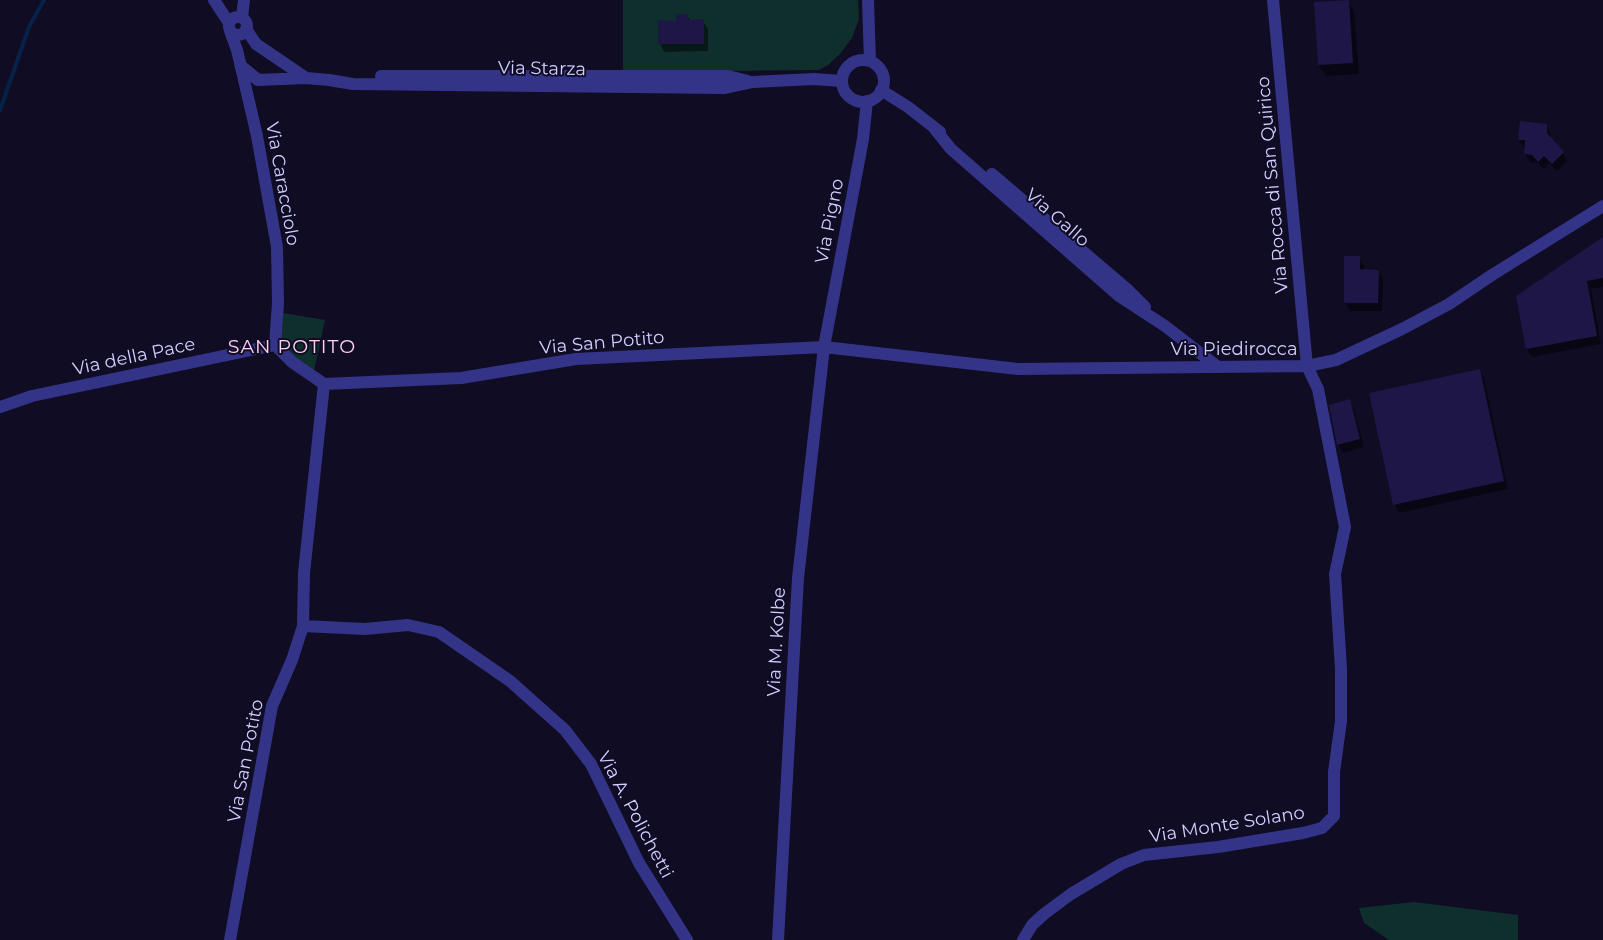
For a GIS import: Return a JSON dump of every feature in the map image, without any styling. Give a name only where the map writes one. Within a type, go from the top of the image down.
[{"type":"street","name":"Via Caracciolo","points":[[214,0],[229,27],[241,66],[257,136],[277,247],[278,303],[275,345]]},
{"type":"street","points":[[229,27],[236,35],[239,35],[244,23],[244,0]]},
{"type":"street","points":[[868,0],[870,61]]},
{"type":"street","name":"Via Rocca di San Quirico","points":[[1273,0],[1307,366]]},
{"type":"street","name":"Via Starza","points":[[244,23],[256,44],[306,78]]},
{"type":"street","points":[[856,61],[870,61],[880,70],[883,82],[881,90],[874,99],[856,101],[847,95],[842,81],[843,73],[848,66],[856,61]]},
{"type":"street","name":"Via Starza","points":[[241,66],[258,80],[306,78],[329,80],[355,76],[728,76],[753,82],[814,79],[842,81]]},
{"type":"street","name":"Via Gallo","points":[[881,90],[908,107],[956,143],[1127,289],[1165,326],[1218,367]]},
{"type":"street","name":"Via Pigno","points":[[824,347],[863,139],[867,101]]},
{"type":"street","name":"Via Piedirocca","points":[[824,347],[1018,369],[1307,366],[1336,360],[1402,329],[1448,304],[1603,206]]},
{"type":"street","points":[[275,345],[292,362],[324,384]]},
{"type":"street","name":"Via della Pace","points":[[0,407],[32,396],[275,345]]},
{"type":"street","name":"Via San Potito","points":[[230,940],[272,706],[292,660],[303,626],[304,573],[324,384],[461,378],[576,359],[824,347]]},
{"type":"street","name":"Via M. Kolbe","points":[[778,940],[798,578],[824,347]]},
{"type":"street","name":"Via Monte Solano","points":[[1023,940],[1032,925],[1044,914],[1072,894],[1121,864],[1144,855],[1218,847],[1303,833],[1322,828],[1334,816],[1334,772],[1341,720],[1339,626],[1335,574],[1345,527],[1318,389],[1307,366]]},
{"type":"street","name":"Via A. Polichetti","points":[[303,626],[365,629],[408,625],[439,632],[510,681],[565,730],[591,764],[639,863],[687,940]]},
{"type":"green space","points":[[623,0],[858,0],[859,19],[852,38],[840,54],[819,70],[623,72]]},
{"type":"green space","points":[[277,312],[325,320],[313,376],[275,345]]},
{"type":"green space","points":[[1414,902],[1518,915],[1518,940],[1389,940],[1364,923],[1359,908]]},
{"type":"building","points":[[1349,0],[1353,63],[1318,65],[1314,2]]},
{"type":"building","points":[[676,14],[688,14],[688,20],[704,19],[704,44],[658,44],[658,20],[676,21]]},
{"type":"building","points":[[1520,121],[1547,124],[1547,133],[1564,152],[1552,164],[1544,156],[1538,162],[1532,155],[1524,154],[1525,140],[1518,140]]},
{"type":"building","points":[[1603,237],[1603,278],[1587,281],[1597,336],[1526,349],[1516,296]]},
{"type":"building","points":[[1344,256],[1360,256],[1360,269],[1379,270],[1378,303],[1344,303]]},
{"type":"building","points":[[1480,369],[1504,481],[1393,505],[1369,393]]},
{"type":"building","points":[[1350,399],[1360,439],[1337,445],[1329,405]]},
{"type":"waterway","points":[[0,110],[29,27],[44,0]]},
{"type":"district","name":"SAN POTITO","points":[[292,347]]}]
